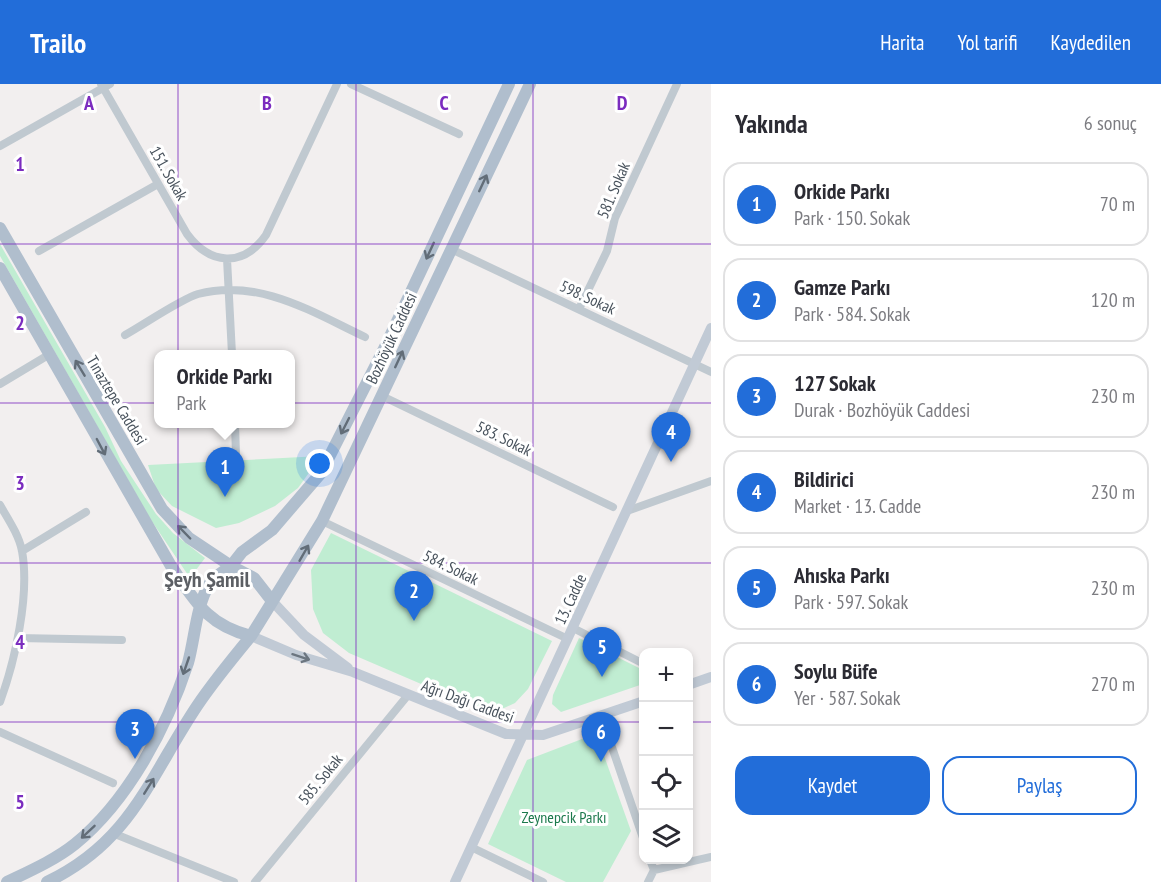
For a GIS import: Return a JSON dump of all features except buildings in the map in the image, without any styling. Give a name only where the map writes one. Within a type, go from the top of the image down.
[{"type":"main road","name":"Bozhöyük Caddesi","points":[[231,566],[242,552],[272,530],[321,473],[385,347],[509,84]]},
{"type":"main road","name":"Bozhöyük Caddesi","points":[[272,601],[300,560],[322,521],[530,84]]},
{"type":"main road","name":"Tınaztepe Caddesi","points":[[0,228],[162,509],[189,538],[231,566]]},
{"type":"main road","name":"Tınaztepe Caddesi","points":[[0,268],[118,479],[201,610]]},
{"type":"main road","points":[[7,882],[37,868],[73,846],[123,793],[166,719],[187,665],[211,581],[231,566],[254,578],[272,601],[250,636],[197,706],[148,789],[116,834],[90,856],[47,882]]},
{"type":"main road","points":[[201,610],[223,627],[250,636]]},
{"type":"street","points":[[232,350],[227,259],[247,253],[266,235],[337,84]]},
{"type":"street","points":[[351,84],[459,134]]},
{"type":"street","name":"581. Sokak","points":[[579,309],[607,251],[615,218],[677,84]]},
{"type":"street","points":[[0,146],[105,85]]},
{"type":"street","name":"151. Sokak","points":[[105,85],[187,234],[198,247],[212,256],[227,259]]},
{"type":"street","points":[[39,251],[158,184]]},
{"type":"street","name":"598. Sokak","points":[[451,249],[711,372]]},
{"type":"street","points":[[126,335],[197,294],[246,289],[267,293],[364,337]]},
{"type":"street","name":"13. Cadde","points":[[454,882],[524,736],[711,328]]},
{"type":"street","points":[[0,384],[50,354]]},
{"type":"street","name":"583. Sokak","points":[[382,396],[613,507]]},
{"type":"street","points":[[235,428],[236,455]]},
{"type":"street","points":[[627,511],[711,481]]},
{"type":"street","points":[[0,505],[22,551],[23,590],[18,638],[0,702]]},
{"type":"street","points":[[22,551],[86,512]]},
{"type":"street","name":"584. Sokak","points":[[322,521],[568,639]]},
{"type":"street","name":"Ağrı Dağı Caddesi","points":[[272,601],[304,635],[353,672]]},
{"type":"street","points":[[573,628],[639,661]]},
{"type":"street","name":"Ağrı Dağı Caddesi","points":[[250,636],[296,655],[353,672],[506,734],[543,735],[639,702]]},
{"type":"street","points":[[18,638],[122,640]]},
{"type":"street","points":[[693,683],[711,677]]},
{"type":"street","name":"585. Sokak","points":[[255,882],[408,695]]},
{"type":"street","points":[[601,715],[639,826]]},
{"type":"street","points":[[0,732],[113,783]]},
{"type":"street","points":[[116,834],[234,882]]},
{"type":"street","points":[[471,847],[543,882]]},
{"type":"street","points":[[654,870],[711,857]]},
{"type":"street","points":[[648,882],[654,870],[652,864]]},
{"type":"green space","points":[[0,244],[105,427],[121,461],[156,514],[173,533],[205,558],[190,578],[151,520],[0,256]]},
{"type":"green space","points":[[321,456],[298,488],[275,506],[239,523],[216,528],[172,506],[156,489],[148,465]]},
{"type":"green space","points":[[331,533],[552,641],[528,689],[515,703],[491,714],[349,653],[323,633],[313,609],[311,570]]},
{"type":"green space","points":[[579,638],[639,668],[639,685],[561,712],[552,704],[553,695]]},
{"type":"green space","name":"Zeynepcik Parkı","points":[[582,739],[595,742],[602,750],[631,831],[603,882],[566,882],[488,844],[527,760]]},
{"type":"place","name":"Bildirici","points":[[671,462]]},
{"type":"place","name":"Orkide Parkı","points":[[225,497]]},
{"type":"place","name":"Gamze Parkı","points":[[414,621]]},
{"type":"place","name":"Ahıska Parkı","points":[[602,677]]},
{"type":"place","name":"127 Sokak","points":[[135,759]]},
{"type":"place","name":"Soylu Büfe","points":[[601,762]]},
{"type":"district","name":"Şeyh Şamil","points":[[207,579]]}]
